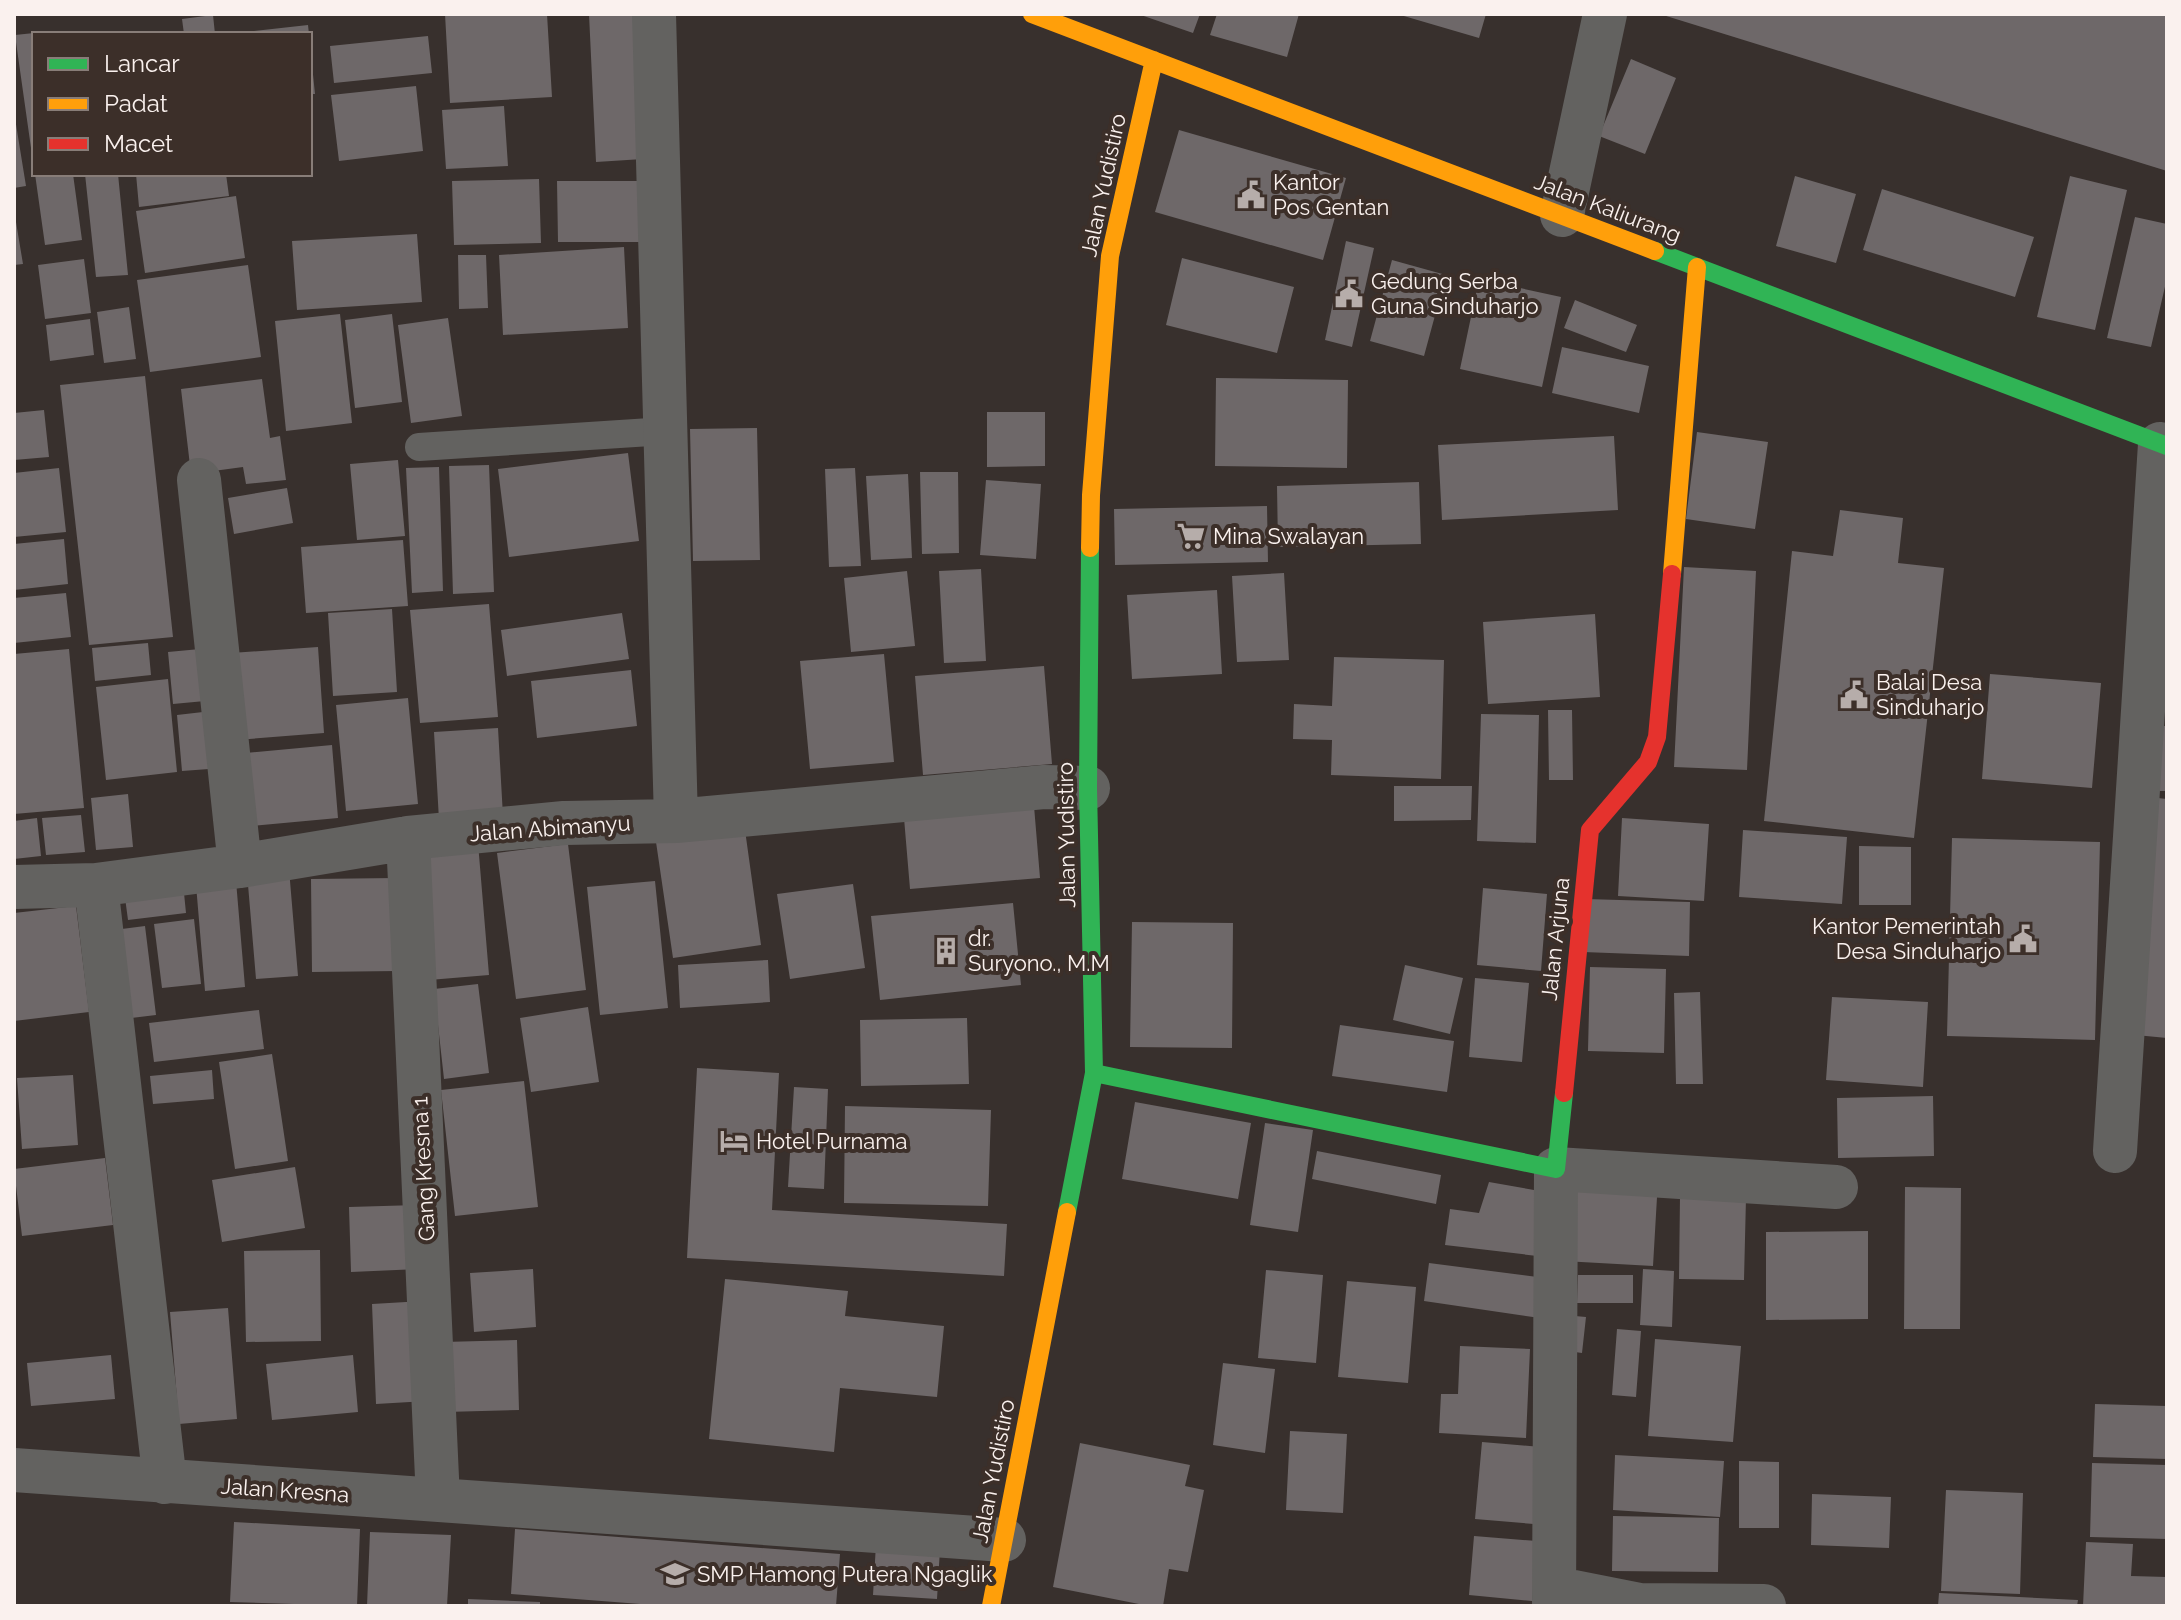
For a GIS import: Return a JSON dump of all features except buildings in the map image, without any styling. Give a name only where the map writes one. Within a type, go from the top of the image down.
[{"type":"street","points":[[654,14],[676,821]]},
{"type":"street","name":"Jalan Kaliurang","points":[[1032,14],[2163,445]]},
{"type":"street","points":[[1562,215],[1605,14]]},
{"type":"street","name":"Jalan Yudistiro","points":[[991,1606],[1094,1073],[1088,788],[1091,495],[1110,256],[1154,60]]},
{"type":"street","name":"Jalan Arjuna","points":[[1556,1169],[1590,830],[1648,762],[1657,737],[1697,267]]},
{"type":"street","points":[[2115,1151],[2163,445]]},
{"type":"street","points":[[199,480],[240,866]]},
{"type":"street","name":"Jalan Abimanyu","points":[[14,887],[96,885],[240,866],[408,838],[564,823],[676,821],[1044,787],[1088,788]]},
{"type":"street","name":"Gang Kresna 1","points":[[408,838],[438,1500]]},
{"type":"street","points":[[96,885],[165,1482]]},
{"type":"street","points":[[1094,1073],[1556,1169],[1836,1187]]},
{"type":"street","points":[[1556,1169],[1554,1597],[1640,1605],[1764,1606]]},
{"type":"street","name":"Jalan Kresna","points":[[14,1470],[1004,1540]]},
{"type":"lane","points":[[419,447],[666,431]]},
{"type":"traffic: fast","points":[[1655,251],[2167,446]]},
{"type":"traffic: fast","points":[[1067,1212],[1094,1073],[1088,788],[1090,548]]},
{"type":"traffic: fast","points":[[1094,1073],[1556,1169],[1564,1093]]},
{"type":"traffic: slow","points":[[1032,14],[1655,251]]},
{"type":"traffic: slow","points":[[1090,548],[1091,495],[1110,256],[1154,60]]},
{"type":"traffic: slow","points":[[1672,574],[1697,267]]},
{"type":"traffic: slow","points":[[991,1606],[1067,1212]]},
{"type":"traffic: jam","points":[[1564,1093],[1590,830],[1648,762],[1657,737],[1672,574]]},
{"type":"place","name":"Kantor Pos Gentan","points":[[1251,195]]},
{"type":"place","name":"Gedung Serba Guna Sinduharjo","points":[[1349,294]]},
{"type":"place","name":"Mina Swalayan","points":[[1191,536]]},
{"type":"place","name":"Balai Desa Sinduharjo","points":[[1854,695]]},
{"type":"place","name":"Kantor Pemerintah Desa Sinduharjo","points":[[2023,939]]},
{"type":"place","name":"dr. Suryono., M.M","points":[[946,951]]},
{"type":"place","name":"Hotel Purnama","points":[[734,1141]]},
{"type":"place","name":"SMP Hamong Putera Ngaglik","points":[[675,1574]]}]
